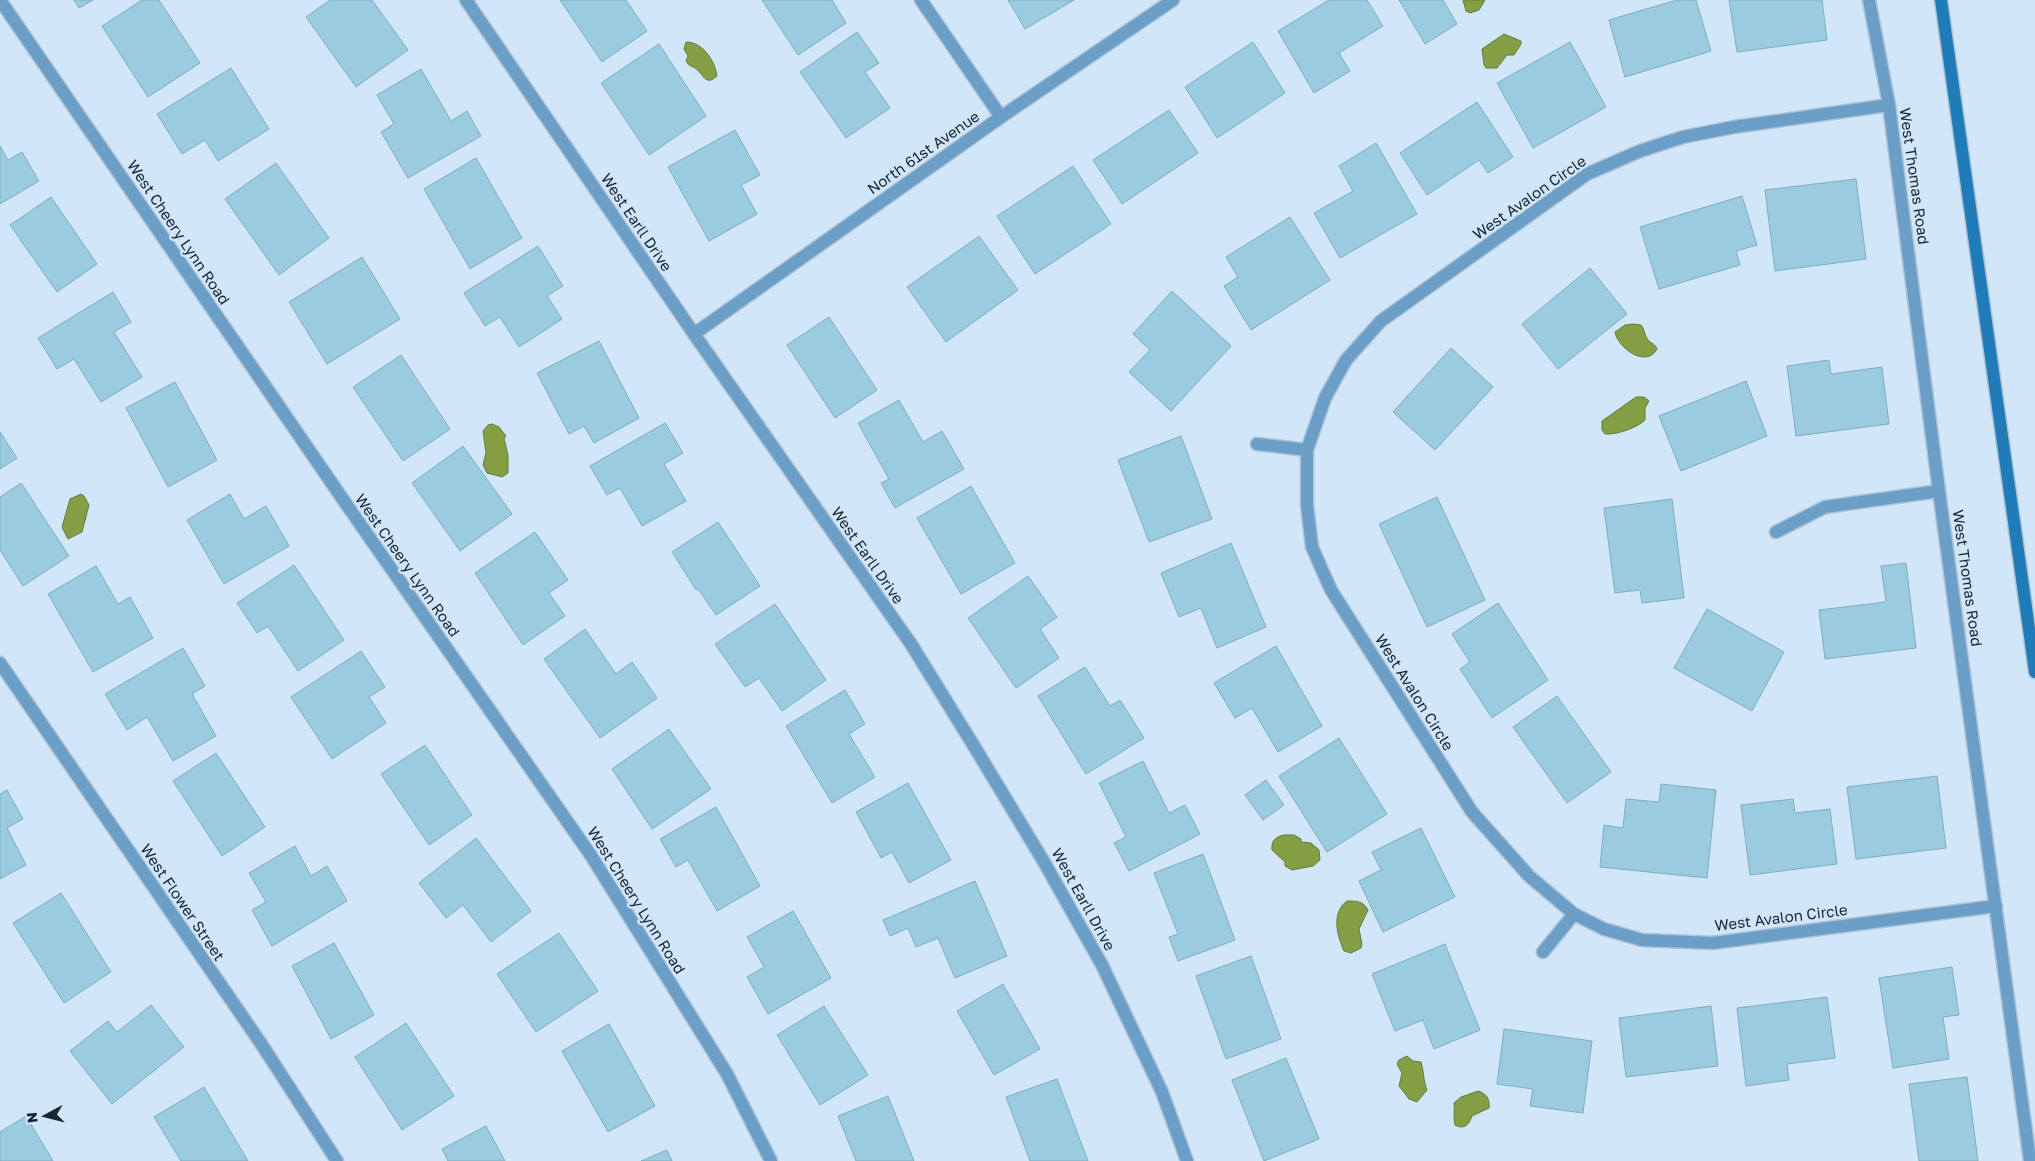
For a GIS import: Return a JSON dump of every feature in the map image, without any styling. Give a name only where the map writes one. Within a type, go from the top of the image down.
[{"type":"main road","points":[[1941,0],[2035,672]]},
{"type":"street","name":"West Cheery Lynn Road","points":[[0,0],[342,498],[592,857],[727,1074],[771,1161]]},
{"type":"street","name":"West Earll Drive","points":[[466,0],[694,334],[911,644],[1039,853],[1102,965],[1162,1092],[1187,1161]]},
{"type":"street","points":[[921,0],[1001,117]]},
{"type":"street","name":"North 61st Avenue","points":[[694,334],[1001,117],[1173,0]]},
{"type":"street","name":"West Thomas Road","points":[[1869,0],[1889,105],[1939,491],[2030,1161]]},
{"type":"street","name":"West Avalon Circle","points":[[1889,105],[1734,127],[1683,137],[1640,151],[1588,174],[1381,321],[1346,360],[1325,398],[1306,450],[1307,505],[1312,547],[1331,590],[1472,812],[1529,876],[1574,914],[1604,929],[1642,940],[1713,942],[1996,906]]},
{"type":"street","points":[[1258,444],[1306,450]]},
{"type":"street","points":[[1776,532],[1825,507],[1939,491]]},
{"type":"street","name":"West Flower Street","points":[[0,663],[262,1045],[337,1161]]},
{"type":"street","points":[[1543,952],[1574,914]]},
{"type":"shaded area","points":[[1463,0],[1485,0],[1479,10],[1470,13],[1466,11]]},
{"type":"shaded area","points":[[1504,34],[1521,41],[1521,44],[1514,55],[1507,55],[1497,68],[1486,68],[1482,49]]},
{"type":"shaded area","points":[[686,42],[698,45],[707,53],[714,64],[717,76],[707,80],[688,64],[686,61],[688,56],[684,49]]},
{"type":"shaded area","points":[[1625,325],[1641,325],[1648,340],[1656,347],[1657,349],[1652,355],[1646,357],[1633,354],[1617,338],[1615,332]]},
{"type":"shaded area","points":[[1636,397],[1644,397],[1649,401],[1645,408],[1645,420],[1637,426],[1626,430],[1605,434],[1602,430],[1602,421]]},
{"type":"shaded area","points":[[492,424],[499,427],[506,436],[504,438],[508,455],[508,473],[502,477],[487,473],[483,465],[486,453],[483,431],[488,425]]},
{"type":"shaded area","points":[[81,494],[89,505],[82,532],[68,539],[62,527],[70,499]]},
{"type":"shaded area","points":[[1284,835],[1294,835],[1301,839],[1301,842],[1311,843],[1319,850],[1320,860],[1313,866],[1292,870],[1285,866],[1285,862],[1272,850],[1274,840]]},
{"type":"shaded area","points":[[1347,901],[1359,902],[1368,910],[1359,929],[1361,948],[1351,953],[1344,951],[1339,938],[1337,924],[1339,912]]},
{"type":"shaded area","points":[[1407,1056],[1413,1061],[1421,1062],[1422,1065],[1427,1090],[1417,1102],[1409,1099],[1399,1086],[1402,1073],[1397,1064],[1399,1060]]},
{"type":"shaded area","points":[[1478,1091],[1487,1097],[1489,1108],[1472,1116],[1464,1127],[1455,1125],[1454,1103],[1461,1097]]},
{"type":"building","points":[[74,0],[93,0],[79,8]]},
{"type":"building","points":[[142,0],[159,0],[200,63],[148,97],[102,26]]},
{"type":"building","points":[[330,0],[372,0],[408,50],[356,87],[306,17]]},
{"type":"building","points":[[560,0],[626,0],[647,31],[602,62]]},
{"type":"building","points":[[762,0],[832,0],[846,23],[798,55]]},
{"type":"building","points":[[1008,0],[1074,0],[1025,29]]},
{"type":"building","points":[[1329,0],[1367,0],[1383,26],[1339,53],[1350,71],[1314,93],[1278,31]]},
{"type":"building","points":[[1399,0],[1443,0],[1457,24],[1425,44]]},
{"type":"building","points":[[1677,0],[1696,0],[1711,51],[1625,77],[1609,20]]},
{"type":"building","points":[[1729,0],[1822,0],[1827,40],[1737,52]]},
{"type":"building","points":[[857,32],[879,63],[865,72],[890,108],[846,138],[800,72]]},
{"type":"building","points":[[1253,42],[1285,93],[1217,138],[1185,87]]},
{"type":"building","points":[[1570,42],[1606,107],[1533,148],[1497,83]]},
{"type":"building","points":[[659,44],[706,116],[649,155],[601,83]]},
{"type":"building","points":[[231,68],[269,129],[218,161],[205,140],[182,154],[157,114]]},
{"type":"building","points":[[421,69],[451,121],[467,111],[481,136],[408,178],[381,132],[394,124],[377,95]]},
{"type":"building","points":[[1477,102],[1513,157],[1488,173],[1479,160],[1427,195],[1400,153]]},
{"type":"building","points":[[1169,110],[1198,153],[1122,204],[1093,160]]},
{"type":"building","points":[[735,130],[760,175],[741,185],[757,214],[709,241],[668,167]]},
{"type":"building","points":[[1376,143],[1417,214],[1340,258],[1314,213],[1353,191],[1339,166]]},
{"type":"building","points":[[0,146],[8,160],[22,152],[39,181],[0,204]]},
{"type":"building","points":[[476,158],[522,238],[470,269],[424,189]]},
{"type":"building","points":[[276,163],[329,238],[279,275],[225,199]]},
{"type":"building","points":[[1073,166],[1111,224],[1035,274],[997,216]]},
{"type":"building","points":[[1856,179],[1866,259],[1775,271],[1765,190]]},
{"type":"building","points":[[1742,196],[1757,245],[1736,251],[1740,265],[1659,289],[1640,227]]},
{"type":"building","points":[[51,197],[97,264],[57,292],[10,225]]},
{"type":"building","points":[[1290,217],[1330,280],[1251,330],[1224,286],[1238,277],[1226,257]]},
{"type":"building","points":[[979,236],[1018,290],[946,342],[907,287]]},
{"type":"building","points":[[538,246],[563,286],[547,296],[562,319],[519,347],[500,317],[485,326],[464,293]]},
{"type":"building","points":[[362,257],[400,319],[327,364],[289,302]]},
{"type":"building","points":[[1590,268],[1627,314],[1558,369],[1522,324]]},
{"type":"building","points":[[1172,291],[1231,346],[1171,411],[1129,372],[1150,350],[1133,334]]},
{"type":"building","points":[[113,292],[131,322],[114,332],[142,377],[101,402],[74,359],[57,369],[38,338]]},
{"type":"building","points":[[829,317],[877,390],[835,418],[787,345]]},
{"type":"building","points":[[599,341],[639,418],[594,443],[584,426],[569,434],[537,373]]},
{"type":"building","points":[[1451,348],[1493,387],[1435,450],[1393,412]]},
{"type":"building","points":[[401,355],[450,429],[403,461],[353,387]]},
{"type":"building","points":[[1829,360],[1831,374],[1882,367],[1889,424],[1796,436],[1787,366]]},
{"type":"building","points":[[1746,381],[1767,436],[1681,471],[1659,416]]},
{"type":"building","points":[[175,382],[217,460],[168,487],[126,408]]},
{"type":"building","points":[[899,400],[923,442],[942,431],[964,469],[895,508],[881,483],[889,479],[858,423]]},
{"type":"building","points":[[665,423],[683,453],[664,464],[686,501],[642,526],[620,488],[607,495],[590,466]]},
{"type":"building","points":[[0,432],[17,458],[0,469]]},
{"type":"building","points":[[1181,436],[1212,519],[1149,542],[1118,460]]},
{"type":"building","points":[[463,446],[512,514],[460,551],[412,483]]},
{"type":"building","points":[[21,483],[69,556],[23,586],[0,550],[0,497]]},
{"type":"building","points":[[971,486],[1015,563],[961,594],[917,518]]},
{"type":"building","points":[[230,494],[244,519],[266,506],[289,546],[224,584],[187,520]]},
{"type":"building","points":[[1437,497],[1485,600],[1427,627],[1379,524]]},
{"type":"building","points":[[1672,499],[1684,598],[1642,603],[1640,590],[1615,593],[1604,508]]},
{"type":"building","points":[[718,522],[760,586],[716,615],[698,589],[696,590],[672,552]]},
{"type":"building","points":[[535,532],[568,580],[549,593],[565,616],[523,645],[475,573]]},
{"type":"building","points":[[1231,543],[1266,627],[1217,648],[1201,608],[1179,617],[1161,573]]},
{"type":"building","points":[[1906,563],[1916,648],[1825,659],[1819,610],[1886,602],[1881,566]]},
{"type":"building","points":[[294,565],[344,640],[298,671],[268,626],[257,633],[237,603]]},
{"type":"building","points":[[96,566],[118,604],[130,597],[153,638],[93,672],[48,594]]},
{"type":"building","points":[[1028,576],[1057,617],[1040,629],[1059,658],[1016,688],[968,618]]},
{"type":"building","points":[[1498,603],[1548,680],[1492,718],[1460,669],[1470,662],[1452,634]]},
{"type":"building","points":[[775,604],[826,680],[782,711],[759,678],[745,687],[715,644]]},
{"type":"building","points":[[1707,609],[1784,652],[1752,711],[1674,668]]},
{"type":"building","points":[[585,629],[616,674],[632,662],[657,698],[600,738],[544,659]]},
{"type":"building","points":[[1276,646],[1322,726],[1278,752],[1252,708],[1235,718],[1214,683]]},
{"type":"building","points":[[183,648],[205,686],[192,694],[216,736],[173,761],[147,717],[127,730],[105,694]]},
{"type":"building","points":[[361,651],[385,687],[369,697],[386,723],[332,759],[291,697]]},
{"type":"building","points":[[1085,667],[1110,706],[1120,700],[1144,738],[1086,774],[1038,696]]},
{"type":"building","points":[[845,690],[865,724],[849,734],[875,777],[832,803],[786,726]]},
{"type":"building","points":[[1557,696],[1611,772],[1567,803],[1513,727]]},
{"type":"building","points":[[669,729],[711,789],[652,829],[612,769]]},
{"type":"building","points":[[1339,738],[1387,814],[1327,852],[1279,776]]},
{"type":"building","points":[[425,745],[472,815],[429,845],[381,774]]},
{"type":"building","points":[[216,753],[265,827],[222,856],[173,781]]},
{"type":"building","points":[[1143,761],[1169,813],[1185,805],[1200,834],[1129,871],[1114,843],[1126,837],[1099,783]]},
{"type":"building","points":[[1937,776],[1946,848],[1856,859],[1847,787]]},
{"type":"building","points":[[1266,780],[1284,805],[1263,820],[1245,795]]},
{"type":"building","points":[[908,783],[951,860],[909,883],[892,852],[881,858],[856,812]]},
{"type":"building","points":[[1661,784],[1716,790],[1707,878],[1600,867],[1604,825],[1623,828],[1626,799],[1659,802]]},
{"type":"building","points":[[7,790],[23,819],[7,828],[26,865],[0,879],[0,794]]},
{"type":"building","points":[[1793,799],[1795,813],[1830,809],[1837,864],[1750,875],[1741,805]]},
{"type":"building","points":[[716,807],[760,886],[717,911],[688,860],[676,867],[660,839]]},
{"type":"building","points":[[1421,828],[1455,897],[1383,932],[1359,881],[1381,870],[1372,852]]},
{"type":"building","points":[[476,838],[531,911],[491,942],[463,905],[446,918],[419,883]]},
{"type":"building","points":[[295,846],[311,876],[327,866],[347,901],[272,946],[252,910],[266,902],[249,873]]},
{"type":"building","points":[[1203,854],[1235,940],[1178,961],[1169,937],[1178,934],[1154,873]]},
{"type":"building","points":[[975,881],[1007,956],[955,978],[938,938],[916,947],[908,928],[890,936],[883,920]]},
{"type":"building","points":[[61,893],[111,972],[64,1003],[13,923]]},
{"type":"building","points":[[793,911],[831,978],[768,1014],[747,977],[764,967],[747,937]]},
{"type":"building","points":[[559,933],[598,991],[536,1032],[497,974]]},
{"type":"building","points":[[334,943],[374,1015],[331,1039],[292,966]]},
{"type":"building","points":[[1445,944],[1480,1030],[1434,1049],[1423,1020],[1395,1031],[1372,974]]},
{"type":"building","points":[[1251,956],[1281,1039],[1226,1059],[1196,976]]},
{"type":"building","points":[[1952,967],[1959,1015],[1943,1017],[1949,1059],[1893,1068],[1879,978]]},
{"type":"building","points":[[1003,984],[1040,1049],[994,1075],[957,1011]]},
{"type":"building","points":[[1827,997],[1835,1058],[1787,1064],[1789,1080],[1746,1086],[1737,1008]]},
{"type":"building","points":[[151,1005],[184,1047],[112,1104],[70,1051],[108,1021],[117,1032]]},
{"type":"building","points":[[824,1006],[868,1075],[820,1105],[777,1035]]},
{"type":"building","points":[[1711,1006],[1718,1066],[1626,1077],[1619,1018]]},
{"type":"building","points":[[406,1023],[454,1096],[402,1130],[355,1057]]},
{"type":"building","points":[[609,1024],[655,1106],[608,1132],[562,1051]]},
{"type":"building","points":[[1504,1029],[1592,1041],[1583,1113],[1530,1106],[1533,1089],[1497,1084]]},
{"type":"building","points":[[1286,1058],[1319,1139],[1264,1161],[1232,1080]]},
{"type":"building","points":[[1967,1077],[1978,1161],[1919,1161],[1909,1084]]},
{"type":"building","points":[[1057,1079],[1088,1161],[1030,1161],[1006,1097]]},
{"type":"building","points":[[204,1087],[248,1161],[181,1161],[154,1117]]},
{"type":"building","points":[[888,1096],[914,1161],[856,1161],[838,1116]]},
{"type":"building","points":[[26,1116],[53,1161],[0,1161],[0,1132]]},
{"type":"building","points":[[486,1126],[505,1161],[448,1161],[442,1149]]},
{"type":"building","points":[[667,1150],[672,1161],[641,1161]]}]
